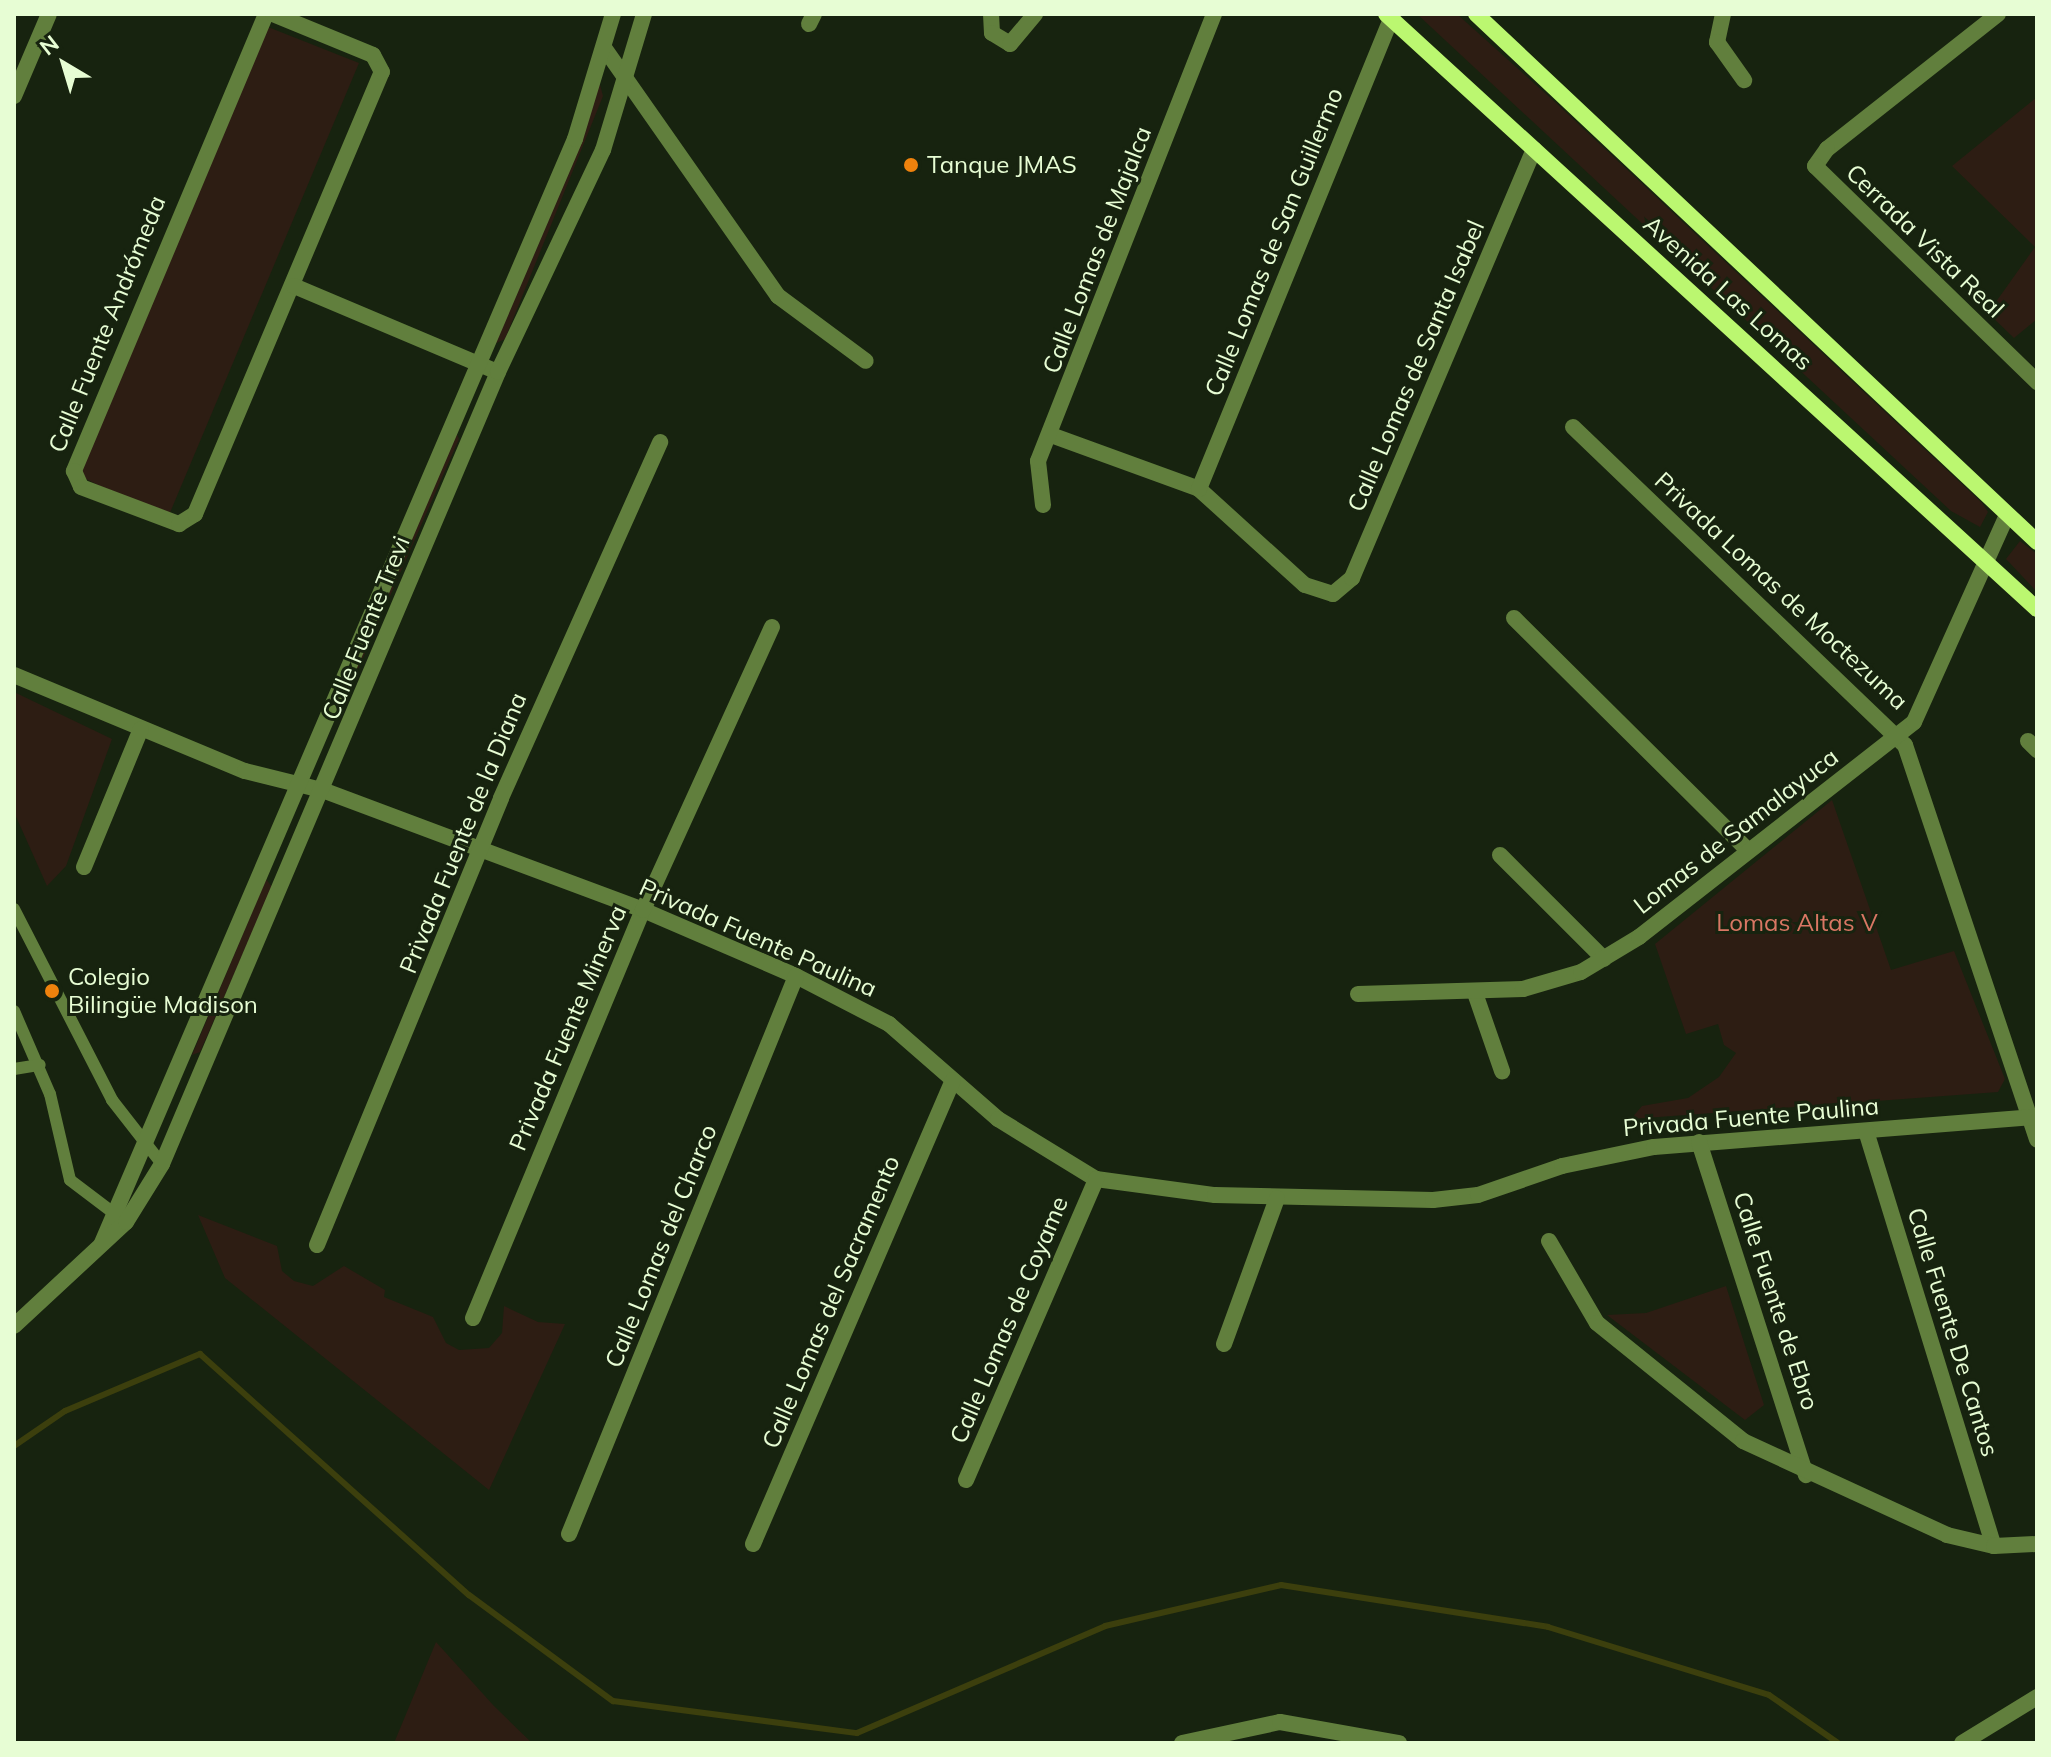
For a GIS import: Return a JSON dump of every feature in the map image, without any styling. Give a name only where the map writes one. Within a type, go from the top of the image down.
[{"type":"main road","name":"Avenida Las Lomas","points":[[1476,14],[2037,542]]},
{"type":"main road","name":"Avenida Las Lomas","points":[[1390,16],[2037,609]]},
{"type":"street","points":[[14,96],[49,14]]},
{"type":"street","name":"Calle Fuente Andrómeda","points":[[266,14],[75,464],[78,485],[153,517],[189,521],[294,286],[382,68],[364,50],[273,14]]},
{"type":"street","name":"Calle Fuente Trevi","points":[[102,1243],[109,1212],[145,1149],[296,783],[476,361],[575,139],[605,49],[613,14]]},
{"type":"street","name":"Calle Fuente Trevi","points":[[14,1326],[126,1222],[162,1164],[325,791],[498,372],[603,150],[644,14]]},
{"type":"street","points":[[991,14],[992,33],[1010,44],[1035,14]]},
{"type":"street","name":"Calle Lomas de Majalca","points":[[1043,505],[1038,461],[1051,435],[1214,14]]},
{"type":"street","points":[[1723,14],[1717,42],[1744,80]]},
{"type":"street","name":"Cerrada Vista Real","points":[[1998,14],[1827,149],[1815,166],[2037,382]]},
{"type":"street","name":"Calle Lomas de San Guillermo","points":[[1199,489],[1390,16]]},
{"type":"street","points":[[605,49],[778,296],[866,361]]},
{"type":"street","name":"Calle Lomas de Santa Isabel","points":[[1199,489],[1305,585],[1333,594],[1352,578],[1534,149]]},
{"type":"street","points":[[294,286],[498,372]]},
{"type":"street","name":"Privada Lomas de Moctezuma","points":[[1573,427],[1899,736],[1929,808],[2033,1118],[2037,1140]]},
{"type":"street","points":[[1051,435],[1199,489]]},
{"type":"street","name":"Privada Fuente de la Diana","points":[[317,1245],[482,856],[501,798],[660,442]]},
{"type":"street","name":"Lomas de Samalayuca","points":[[1358,994],[1475,993],[1558,981],[1604,959],[1899,736],[1920,713],[2007,515]]},
{"type":"street","points":[[1514,618],[1748,850]]},
{"type":"street","name":"Privada Fuente Minerva","points":[[473,1318],[643,910],[772,627]]},
{"type":"street","name":"Privada Fuente Paulina","points":[[14,675],[141,729],[325,791],[482,856],[643,910],[796,976],[889,1024],[953,1080],[1043,1150],[1096,1179],[1277,1198],[1478,1195],[1610,1154],[1699,1142],[2033,1118]]},
{"type":"street","points":[[84,867],[141,729]]},
{"type":"street","points":[[1500,855],[1604,959]]},
{"type":"street","name":"Calle Lomas del Charco","points":[[569,1534],[796,976]]},
{"type":"street","points":[[1475,993],[1502,1071]]},
{"type":"street","name":"Calle Lomas del Sacramento","points":[[753,1544],[953,1080]]},
{"type":"street","name":"Calle Fuente De Cantos","points":[[1866,1131],[1994,1546]]},
{"type":"street","name":"Calle Fuente de Ebro","points":[[1699,1142],[1806,1475]]},
{"type":"street","name":"Calle Lomas de Coyame","points":[[966,1480],[1096,1179]]},
{"type":"street","points":[[1224,1344],[1277,1198]]},
{"type":"street","points":[[1549,1241],[1583,1308],[1622,1348],[1743,1441],[1806,1475],[1947,1535],[1994,1546],[2037,1544]]},
{"type":"street","points":[[1962,1743],[2037,1697]]},
{"type":"street","points":[[1182,1743],[1280,1722],[1399,1743]]},
{"type":"lane","points":[[14,909],[145,1149],[162,1164]]},
{"type":"lane","points":[[14,1011],[40,1065],[70,1180],[126,1222]]},
{"type":"lane","points":[[14,1069],[40,1065]]},
{"type":"green space","points":[[1417,14],[1457,14],[1555,102],[1982,503],[1988,512],[1980,527],[1951,511]]},
{"type":"green space","points":[[268,27],[359,63],[169,515],[158,515],[78,475]]},
{"type":"green space","points":[[599,81],[603,96],[505,339],[488,347]]},
{"type":"green space","points":[[2037,97],[2037,319],[2014,338],[1988,313],[2035,247],[1952,166]]},
{"type":"green space","points":[[456,432],[459,439],[344,701],[337,693]]},
{"type":"green space","points":[[2020,541],[2037,554],[2037,592],[2006,559]]},
{"type":"green space","points":[[14,692],[112,739],[66,866],[47,886],[14,812]]},
{"type":"green space","name":"Lomas Altas V","points":[[1832,800],[1891,970],[1954,951],[2005,1079],[1998,1092],[1631,1119],[1642,1106],[1688,1098],[1719,1077],[1736,1053],[1724,1045],[1718,1024],[1686,1034],[1655,944]]},
{"type":"green space","points":[[266,879],[272,887],[200,1052],[192,1055]]},
{"type":"green space","points":[[198,1215],[277,1246],[282,1271],[294,1281],[313,1286],[344,1266],[385,1290],[384,1297],[433,1317],[446,1343],[459,1350],[489,1348],[502,1333],[504,1306],[538,1322],[565,1324],[489,1490],[225,1278]]},
{"type":"green space","points":[[1726,1286],[1764,1405],[1745,1420],[1607,1315],[1646,1313]]},
{"type":"green space","points":[[436,1642],[494,1706],[532,1743],[394,1743]]},
{"type":"waterway","points":[[14,1446],[65,1411],[200,1354],[469,1595],[613,1701],[857,1733],[1105,1626],[1281,1585],[1548,1627],[1769,1695],[1838,1743]]},
{"type":"place","name":"Tanque JMAS","points":[[911,165]]},
{"type":"place","name":"Colegio Bilingüe Madison","points":[[52,991]]}]
